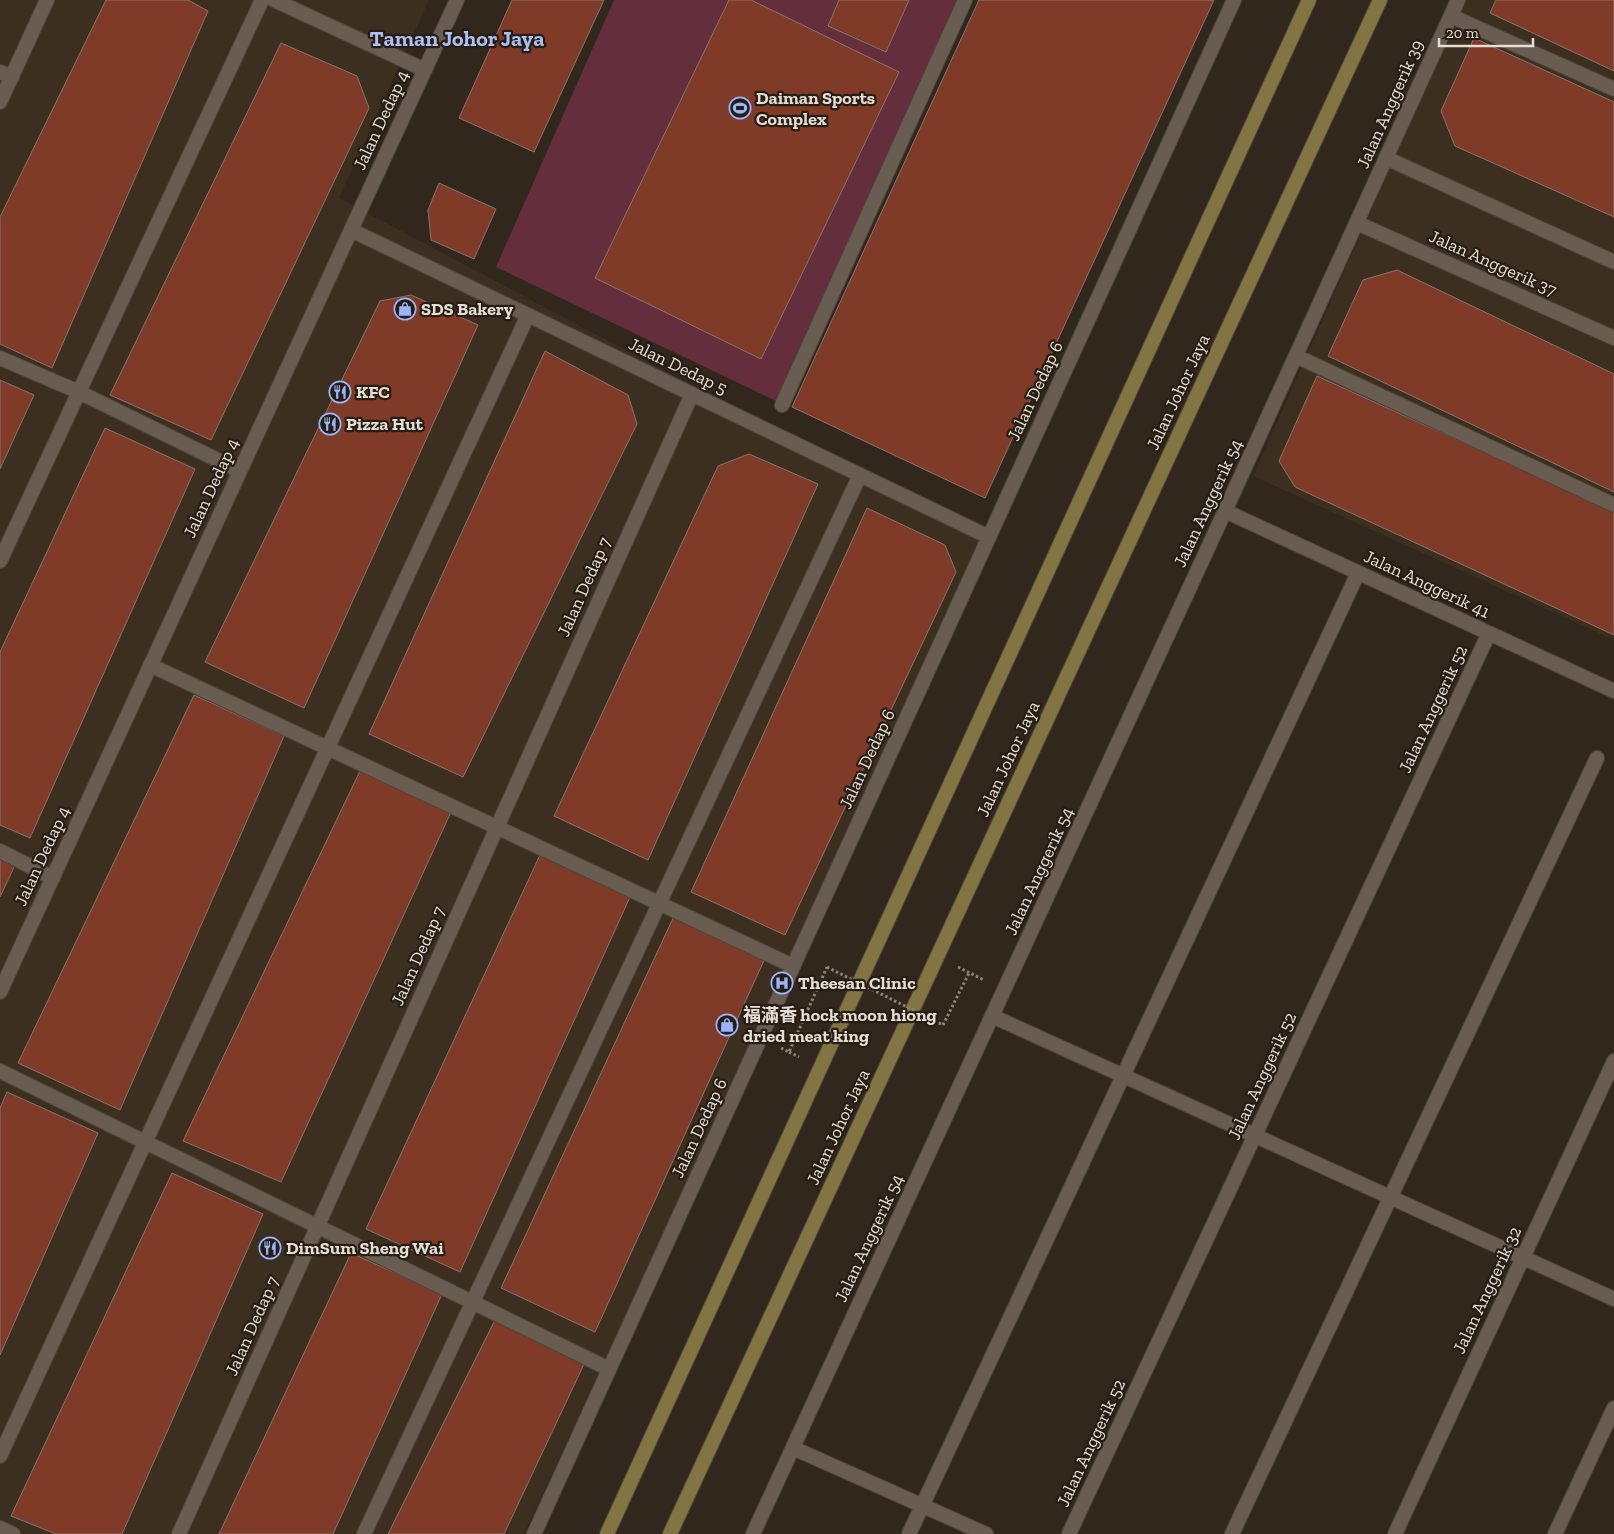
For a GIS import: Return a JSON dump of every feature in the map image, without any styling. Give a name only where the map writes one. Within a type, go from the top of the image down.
[{"type":"main road","points":[[607,1534],[1309,0]]},
{"type":"main road","name":"Jalan Johor Jaya","points":[[670,1534],[1380,0]]},
{"type":"street","points":[[0,102],[6,74],[47,0]]},
{"type":"street","points":[[0,561],[262,0]]},
{"type":"street","points":[[274,0],[424,70]]},
{"type":"street","name":"Jalan Dedap 4","points":[[0,992],[457,0]]},
{"type":"street","points":[[782,405],[964,0]]},
{"type":"street","name":"Jalan Dedap 6","points":[[534,1534],[1234,0]]},
{"type":"street","name":"Jalan Anggerik 39","points":[[1357,223],[1458,0]]},
{"type":"street","points":[[1451,16],[1614,89]]},
{"type":"street","points":[[1386,158],[1614,262]]},
{"type":"street","name":"Jalan Anggerik 37","points":[[1357,223],[1614,338]]},
{"type":"street","name":"Jalan Anggerik 54","points":[[754,1534],[1357,223]]},
{"type":"street","name":"Jalan Dedap 5","points":[[350,230],[989,537]]},
{"type":"street","points":[[0,1456],[528,315]]},
{"type":"street","points":[[1296,356],[1614,505]]},
{"type":"street","points":[[0,358],[79,392],[240,471]]},
{"type":"street","name":"Jalan Dedap 7","points":[[179,1534],[692,394]]},
{"type":"street","points":[[364,1534],[860,475]]},
{"type":"street","name":"Jalan Anggerik 41","points":[[1225,511],[1614,691]]},
{"type":"street","points":[[909,1534],[1358,573]]},
{"type":"street","name":"Jalan Anggerik 52","points":[[1069,1534],[1489,634]]},
{"type":"street","points":[[150,666],[793,966]]},
{"type":"street","points":[[1232,1534],[1597,758]]},
{"type":"street","points":[[0,851],[53,878]]},
{"type":"street","points":[[992,1016],[1614,1299]]},
{"type":"street","name":"Jalan Anggerik 32","points":[[1395,1534],[1614,1061]]},
{"type":"street","points":[[0,1071],[609,1369]]},
{"type":"street","points":[[1556,1534],[1614,1408]]},
{"type":"street","points":[[793,1448],[986,1534]]},
{"type":"street","points":[[0,1528],[13,1534]]},
{"type":"path","points":[[760,1038],[789,1052],[827,967],[944,1025],[969,973]]},
{"type":"shaded area","points":[[0,0],[429,0],[339,198],[983,540],[524,1534],[0,1534]]},
{"type":"shaded area","name":"Daiman Sports Complex","points":[[614,0],[963,0],[778,402],[496,267]]},
{"type":"shaded area","points":[[1465,0],[1614,0],[1614,640],[1253,476]]},
{"type":"building","points":[[106,0],[188,0],[208,11],[52,368],[0,344],[0,217]]},
{"type":"building","points":[[512,0],[604,0],[534,152],[459,118]]},
{"type":"building","points":[[729,0],[751,0],[899,72],[761,359],[595,278]]},
{"type":"building","points":[[839,0],[909,0],[886,52],[828,26]]},
{"type":"building","points":[[979,0],[1214,0],[985,498],[792,407]]},
{"type":"building","points":[[1496,0],[1614,0],[1614,71],[1490,13]]},
{"type":"building","points":[[1474,38],[1614,102],[1614,217],[1455,146],[1441,111]]},
{"type":"building","points":[[281,43],[357,76],[369,108],[211,440],[110,395]]},
{"type":"building","points":[[439,183],[496,209],[474,259],[431,240],[428,210]]},
{"type":"building","points":[[1397,270],[1614,374],[1614,492],[1328,356],[1363,280]]},
{"type":"building","points":[[411,295],[478,325],[304,708],[205,662],[380,301]]},
{"type":"building","points":[[545,351],[628,395],[637,424],[463,777],[369,734]]},
{"type":"building","points":[[1317,376],[1614,511],[1614,635],[1295,487],[1279,461]]},
{"type":"building","points":[[0,380],[34,395],[0,469]]},
{"type":"building","points":[[105,428],[195,469],[30,838],[0,825],[0,652]]},
{"type":"building","points":[[749,454],[818,484],[648,860],[554,816],[718,466]]},
{"type":"building","points":[[867,508],[945,545],[956,572],[785,935],[691,892]]},
{"type":"building","points":[[194,695],[284,736],[120,1110],[18,1063]]},
{"type":"building","points":[[360,771],[451,812],[281,1182],[183,1141]]},
{"type":"building","points":[[540,855],[630,897],[460,1272],[366,1229]]},
{"type":"building","points":[[0,859],[15,865],[0,897]]},
{"type":"building","points":[[675,914],[766,956],[595,1332],[501,1288]]},
{"type":"building","points":[[7,1092],[98,1133],[0,1355],[0,1108]]},
{"type":"building","points":[[172,1173],[263,1214],[122,1534],[56,1534],[11,1516]]},
{"type":"building","points":[[351,1253],[442,1294],[333,1534],[219,1534]]},
{"type":"building","points":[[495,1320],[585,1362],[504,1534],[388,1534]]},
{"type":"place","name":"Daiman Sports Complex","points":[[740,108]]},
{"type":"place","name":"SDS Bakery","points":[[405,309]]},
{"type":"place","name":"KFC","points":[[340,392]]},
{"type":"place","name":"Pizza Hut","points":[[330,424]]},
{"type":"place","name":"Theesan Clinic","points":[[782,983]]},
{"type":"place","name":"福滿香 hock moon hiong dried meat king","points":[[727,1025]]},
{"type":"place","name":"DimSum Sheng Wai","points":[[270,1248]]},
{"type":"district","name":"Taman Johor Jaya","points":[[457,38]]}]
